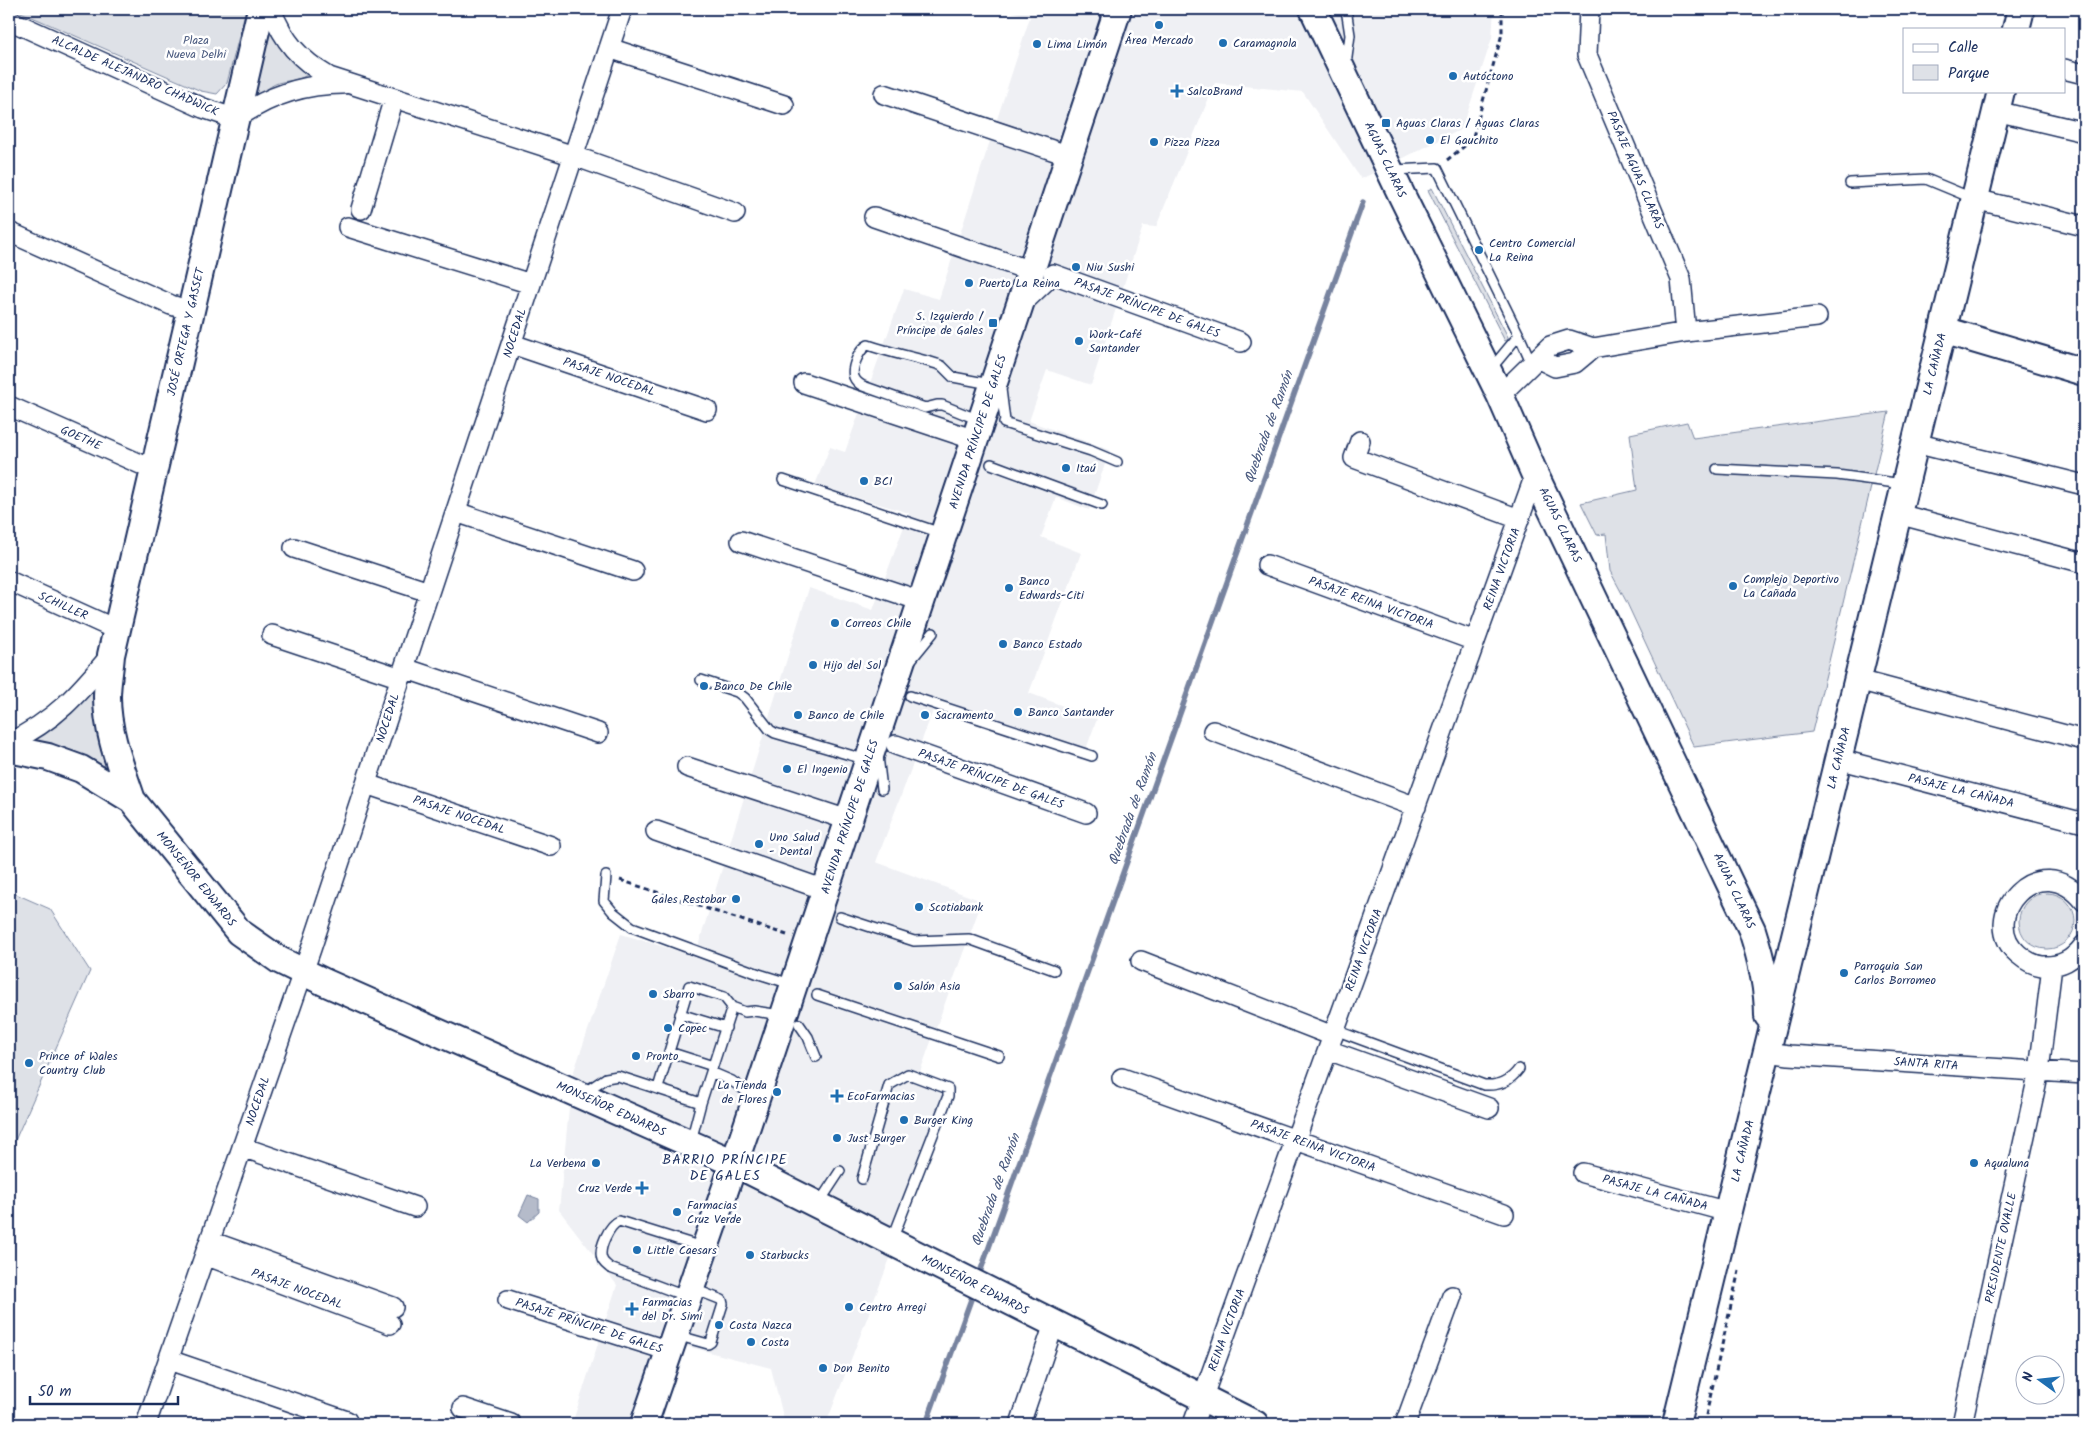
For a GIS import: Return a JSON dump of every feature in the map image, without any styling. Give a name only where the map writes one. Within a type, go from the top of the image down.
[{"type":"street","name":"JOSÉ ORTEGA Y GASSET","points":[[132,800],[114,748],[109,724],[107,697],[111,654],[261,9]]},
{"type":"street","points":[[271,9],[279,28],[298,56],[313,68],[347,84],[574,156],[735,213]]},
{"type":"street","name":"NOCEDAL","points":[[148,1424],[303,973],[622,9]]},
{"type":"street","name":"AVENIDA PRÍNCIPE DE GALES","points":[[644,1424],[756,1099],[805,990],[825,890],[848,820],[879,750],[903,687],[921,601],[944,534],[991,426],[996,377],[1018,312],[1044,277],[1070,156],[1118,9]]},
{"type":"street","name":"AGUAS CLARAS","points":[[1313,9],[1500,395],[1535,475],[1752,930],[1763,965],[1768,998],[1768,1052]]},
{"type":"street","name":"PASAJE AGUAS CLARAS","points":[[1589,9],[1586,55],[1682,279],[1686,332]]},
{"type":"street","points":[[2016,28],[2021,9]]},
{"type":"street","name":"ALCALDE ALEJANDRO CHADWICK","points":[[9,20],[203,108],[236,119]]},
{"type":"street","points":[[610,48],[784,105]]},
{"type":"street","points":[[2066,70],[2084,74]]},
{"type":"street","points":[[236,119],[252,107],[288,91],[307,86],[347,84]]},
{"type":"street","points":[[884,94],[1070,156]]},
{"type":"street","points":[[361,209],[394,98]]},
{"type":"street","points":[[1999,101],[2084,132]]},
{"type":"street","name":"LA CAÑADA","points":[[1676,1424],[1999,101]]},
{"type":"street","points":[[1975,199],[2084,226]]},
{"type":"street","name":"PASAJE PRÍNCIPE DE GALES","points":[[874,217],[1044,277],[1241,342]]},
{"type":"street","points":[[348,227],[531,284]]},
{"type":"street","points":[[9,232],[171,305],[191,311]]},
{"type":"street","points":[[1500,395],[1536,362],[1555,367],[1575,363],[1598,346],[1686,332],[1817,317]]},
{"type":"street","points":[[1943,330],[2084,372]]},
{"type":"street","name":"PASAJE NOCEDAL","points":[[512,344],[707,410]]},
{"type":"street","points":[[804,383],[991,426]]},
{"type":"street","name":"GOETHE","points":[[9,406],[154,470]]},
{"type":"street","points":[[1360,442],[1354,458],[1519,520]]},
{"type":"street","points":[[1915,443],[2084,485]]},
{"type":"street","name":"REINA VICTORIA","points":[[1193,1424],[1535,475]]},
{"type":"street","points":[[456,512],[633,571]]},
{"type":"street","points":[[1898,514],[2084,563]]},
{"type":"street","points":[[741,540],[921,601]]},
{"type":"street","points":[[294,548],[430,592]]},
{"type":"street","name":"PASAJE REINA VICTORIA","points":[[1267,564],[1475,641]]},
{"type":"street","name":"SCHILLER","points":[[9,581],[117,630]]},
{"type":"street","points":[[272,635],[598,733]]},
{"type":"street","name":"JOSÉ ORTEGA Y GASSET","points":[[9,743],[32,732],[63,710],[111,654]]},
{"type":"street","points":[[1858,680],[2084,740]]},
{"type":"street","points":[[1212,731],[1416,806]]},
{"type":"street","name":"MONSEÑOR EDWARDS","points":[[9,749],[48,757],[81,769],[132,800],[239,932],[259,947],[303,973],[734,1163],[960,1278],[1255,1424]]},
{"type":"street","name":"PASAJE PRÍNCIPE DE GALES","points":[[879,750],[1086,813]]},
{"type":"street","name":"PASAJE LA CAÑADA","points":[[1838,759],[2084,823]]},
{"type":"street","points":[[687,767],[848,820]]},
{"type":"street","name":"PASAJE NOCEDAL","points":[[366,784],[551,846]]},
{"type":"street","points":[[656,831],[825,890]]},
{"type":"street","points":[[2084,901],[2076,891],[2064,883],[2050,880],[2036,882],[2023,888],[2013,898],[2006,910],[2004,925],[2007,938],[2014,951],[2025,960],[2038,966],[2052,966],[2066,962],[2077,954],[2084,945]]},
{"type":"street","points":[[1752,930],[1765,935],[1779,935],[1787,932],[1799,920]]},
{"type":"street","points":[[1140,961],[1332,1039],[1489,1108]]},
{"type":"street","name":"PRESIDENTE OVALLE","points":[[1962,1424],[2039,1071],[2052,966]]},
{"type":"street","name":"SANTA RITA","points":[[1768,1052],[1789,1055],[2084,1074]]},
{"type":"street","name":"PASAJE REINA VICTORIA","points":[[1122,1078],[1504,1214]]},
{"type":"street","points":[[242,1147],[414,1207]]},
{"type":"street","name":"PASAJE LA CAÑADA","points":[[1582,1173],[1728,1212]]},
{"type":"street","name":"PASAJE NOCEDAL","points":[[207,1248],[391,1315]]},
{"type":"street","points":[[1405,1424],[1452,1296]]},
{"type":"street","name":"PASAJE PRÍNCIPE DE GALES","points":[[508,1300],[672,1343]]},
{"type":"street","points":[[1020,1424],[1054,1324]]},
{"type":"street","points":[[169,1360],[347,1422]]},
{"type":"street","points":[[463,1408],[510,1424]]},
{"type":"lane","points":[[1344,74],[1350,48],[1346,9]]},
{"type":"lane","points":[[1390,170],[1437,168],[1519,335],[1536,362]]},
{"type":"lane","points":[[1850,183],[1926,179],[1975,199]]},
{"type":"lane","points":[[1489,372],[1519,335]]},
{"type":"lane","points":[[996,377],[953,377],[942,366],[937,364],[904,354],[894,354],[868,345],[860,352],[853,375],[856,381],[863,386],[926,408],[942,405],[991,426],[1091,451],[1117,462]]},
{"type":"lane","points":[[991,464],[1102,504]]},
{"type":"lane","points":[[1716,469],[1837,475],[1905,485]]},
{"type":"lane","points":[[783,480],[944,534]]},
{"type":"lane","points":[[933,633],[903,687],[1092,756]]},
{"type":"lane","points":[[702,680],[737,692],[745,698],[770,730],[775,733],[879,750],[882,789]]},
{"type":"lane","points":[[606,876],[604,901],[632,927],[805,990],[999,1056]]},
{"type":"lane","points":[[840,917],[914,941],[970,940],[1054,970]]},
{"type":"lane","points":[[658,1088],[689,986],[724,997],[732,1008],[745,1012],[754,1011],[791,1019],[808,1037],[816,1057]]},
{"type":"lane","points":[[690,1144],[732,1008]]},
{"type":"lane","points":[[680,1014],[726,1028]]},
{"type":"lane","points":[[1332,1039],[1484,1085],[1508,1081],[1519,1069]]},
{"type":"lane","points":[[669,1052],[712,1069],[756,1099]]},
{"type":"lane","points":[[862,1179],[889,1086],[908,1074],[948,1089],[948,1096],[891,1243]]},
{"type":"lane","points":[[578,1094],[590,1090],[606,1078],[618,1076],[701,1104]]},
{"type":"lane","points":[[818,1206],[840,1171]]},
{"type":"lane","points":[[672,1343],[708,1344],[711,1342],[723,1304],[722,1300],[689,1293],[610,1268],[604,1264],[601,1254],[610,1227],[619,1221],[705,1248]]},
{"type":"path","points":[[1437,168],[1472,140],[1502,34],[1502,9]]},
{"type":"path","points":[[606,876],[790,936]]},
{"type":"shaded area","points":[[1002,9],[1494,9],[1492,38],[1462,129],[1361,179],[1303,92],[1215,83],[1156,227],[1143,226],[1091,385],[1047,370],[1029,421],[1110,450],[1089,510],[1056,497],[1041,537],[1081,553],[1029,693],[1097,719],[1082,760],[934,708],[876,862],[982,901],[920,1072],[956,1088],[826,1424],[785,1424],[771,1368],[666,1341],[638,1424],[572,1424],[617,1285],[559,1210],[572,1077],[621,934],[695,956],[809,588],[873,610],[909,513],[815,485],[830,447],[845,452],[904,289],[939,299],[1030,17]]},
{"type":"green space","name":"Plaza Nueva Delhi","points":[[14,9],[246,9],[227,83],[217,94],[201,91]]},
{"type":"green space","points":[[266,27],[285,54],[309,73],[298,79],[274,84],[257,96],[249,98]]},
{"type":"green space","points":[[1432,188],[1509,339],[1505,341],[1428,190]]},
{"type":"green space","name":"Complejo Deportivo La Cañada","points":[[1889,412],[1812,732],[1694,747],[1626,601],[1610,571],[1606,534],[1597,535],[1581,503],[1637,490],[1630,434],[1687,422],[1693,438]]},
{"type":"green space","points":[[102,673],[115,780],[24,746],[68,715],[94,686]]},
{"type":"green space","name":"Prince of Wales Country Club","points":[[9,891],[50,909],[90,971],[9,1154]]},
{"type":"green space","points":[[2047,893],[2058,895],[2067,901],[2073,910],[2075,921],[2073,932],[2067,941],[2058,947],[2047,949],[2036,947],[2027,941],[2021,932],[2019,921],[2021,910],[2027,901],[2036,895]]},
{"type":"water","points":[[528,1195],[539,1199],[539,1212],[528,1222],[519,1215]]},
{"type":"waterway","name":"Quebrada de Ramón","points":[[978,1278],[1363,202]]},
{"type":"waterway","name":"Quebrada de Ramón","points":[[926,1424],[974,1291]]},
{"type":"place","name":"Área Mercado","points":[[1159,25]]},
{"type":"place","name":"Caramagnola","points":[[1223,43]]},
{"type":"place","name":"Lima Limón","points":[[1037,44]]},
{"type":"place","name":"Autóctono","points":[[1453,76]]},
{"type":"place","name":"SalcoBrand","points":[[1177,91]]},
{"type":"place","name":"Aguas Claras / Aguas Claras","points":[[1386,123]]},
{"type":"place","name":"El Gauchito","points":[[1430,140]]},
{"type":"place","name":"Pizza Pizza","points":[[1154,142]]},
{"type":"place","name":"Centro Comercial La Reina","points":[[1479,250]]},
{"type":"place","name":"Niu Sushi","points":[[1076,267]]},
{"type":"place","name":"Puerto La Reina","points":[[969,283]]},
{"type":"place","name":"S. Izquierdo / Príncipe de Gales","points":[[993,323]]},
{"type":"place","name":"Work-Café Santander","points":[[1079,341]]},
{"type":"place","name":"Itaú","points":[[1066,468]]},
{"type":"place","name":"BCI","points":[[864,481]]},
{"type":"place","name":"Complejo Deportivo La Cañada","points":[[1733,586]]},
{"type":"place","name":"Banco Edwards-Citi","points":[[1009,588]]},
{"type":"place","name":"Correos Chile","points":[[835,623]]},
{"type":"place","name":"Banco Estado","points":[[1003,644]]},
{"type":"place","name":"Hijo del Sol","points":[[813,665]]},
{"type":"place","name":"Banco De Chile","points":[[704,686]]},
{"type":"place","name":"Banco Santander","points":[[1018,712]]},
{"type":"place","name":"Banco de Chile","points":[[798,715]]},
{"type":"place","name":"Sacramento","points":[[925,715]]},
{"type":"place","name":"El Ingenio","points":[[787,769]]},
{"type":"place","name":"Uno Salud - Dental","points":[[759,844]]},
{"type":"place","name":"Gales Restobar","points":[[736,899]]},
{"type":"place","name":"Scotiabank","points":[[919,907]]},
{"type":"place","name":"Parroquia San Carlos Borromeo","points":[[1844,973]]},
{"type":"place","name":"Salón Asia","points":[[898,986]]},
{"type":"place","name":"Sbarro","points":[[653,994]]},
{"type":"place","name":"Copec","points":[[668,1028]]},
{"type":"place","name":"Pronto","points":[[636,1056]]},
{"type":"place","name":"Prince of Wales Country Club","points":[[29,1063]]},
{"type":"place","name":"La Tienda de Flores","points":[[777,1092]]},
{"type":"place","name":"EcoFarmacias","points":[[837,1096]]},
{"type":"place","name":"Burger King","points":[[904,1120]]},
{"type":"place","name":"Just Burger","points":[[837,1138]]},
{"type":"place","name":"La Verbena","points":[[596,1163]]},
{"type":"place","name":"Aqualuna","points":[[1974,1163]]},
{"type":"place","name":"Cruz Verde","points":[[642,1188]]},
{"type":"place","name":"Farmacias Cruz Verde","points":[[677,1212]]},
{"type":"place","name":"Little Caesars","points":[[637,1250]]},
{"type":"place","name":"Starbucks","points":[[750,1255]]},
{"type":"place","name":"Centro Arregi","points":[[849,1307]]},
{"type":"place","name":"Farmacias del Dr. Simi","points":[[632,1309]]},
{"type":"place","name":"Costa Nazca","points":[[719,1325]]},
{"type":"place","name":"Costa","points":[[751,1342]]},
{"type":"place","name":"Don Benito","points":[[823,1368]]},
{"type":"district","name":"BARRIO PRÍNCIPE DE GALES","points":[[725,1168]]}]
